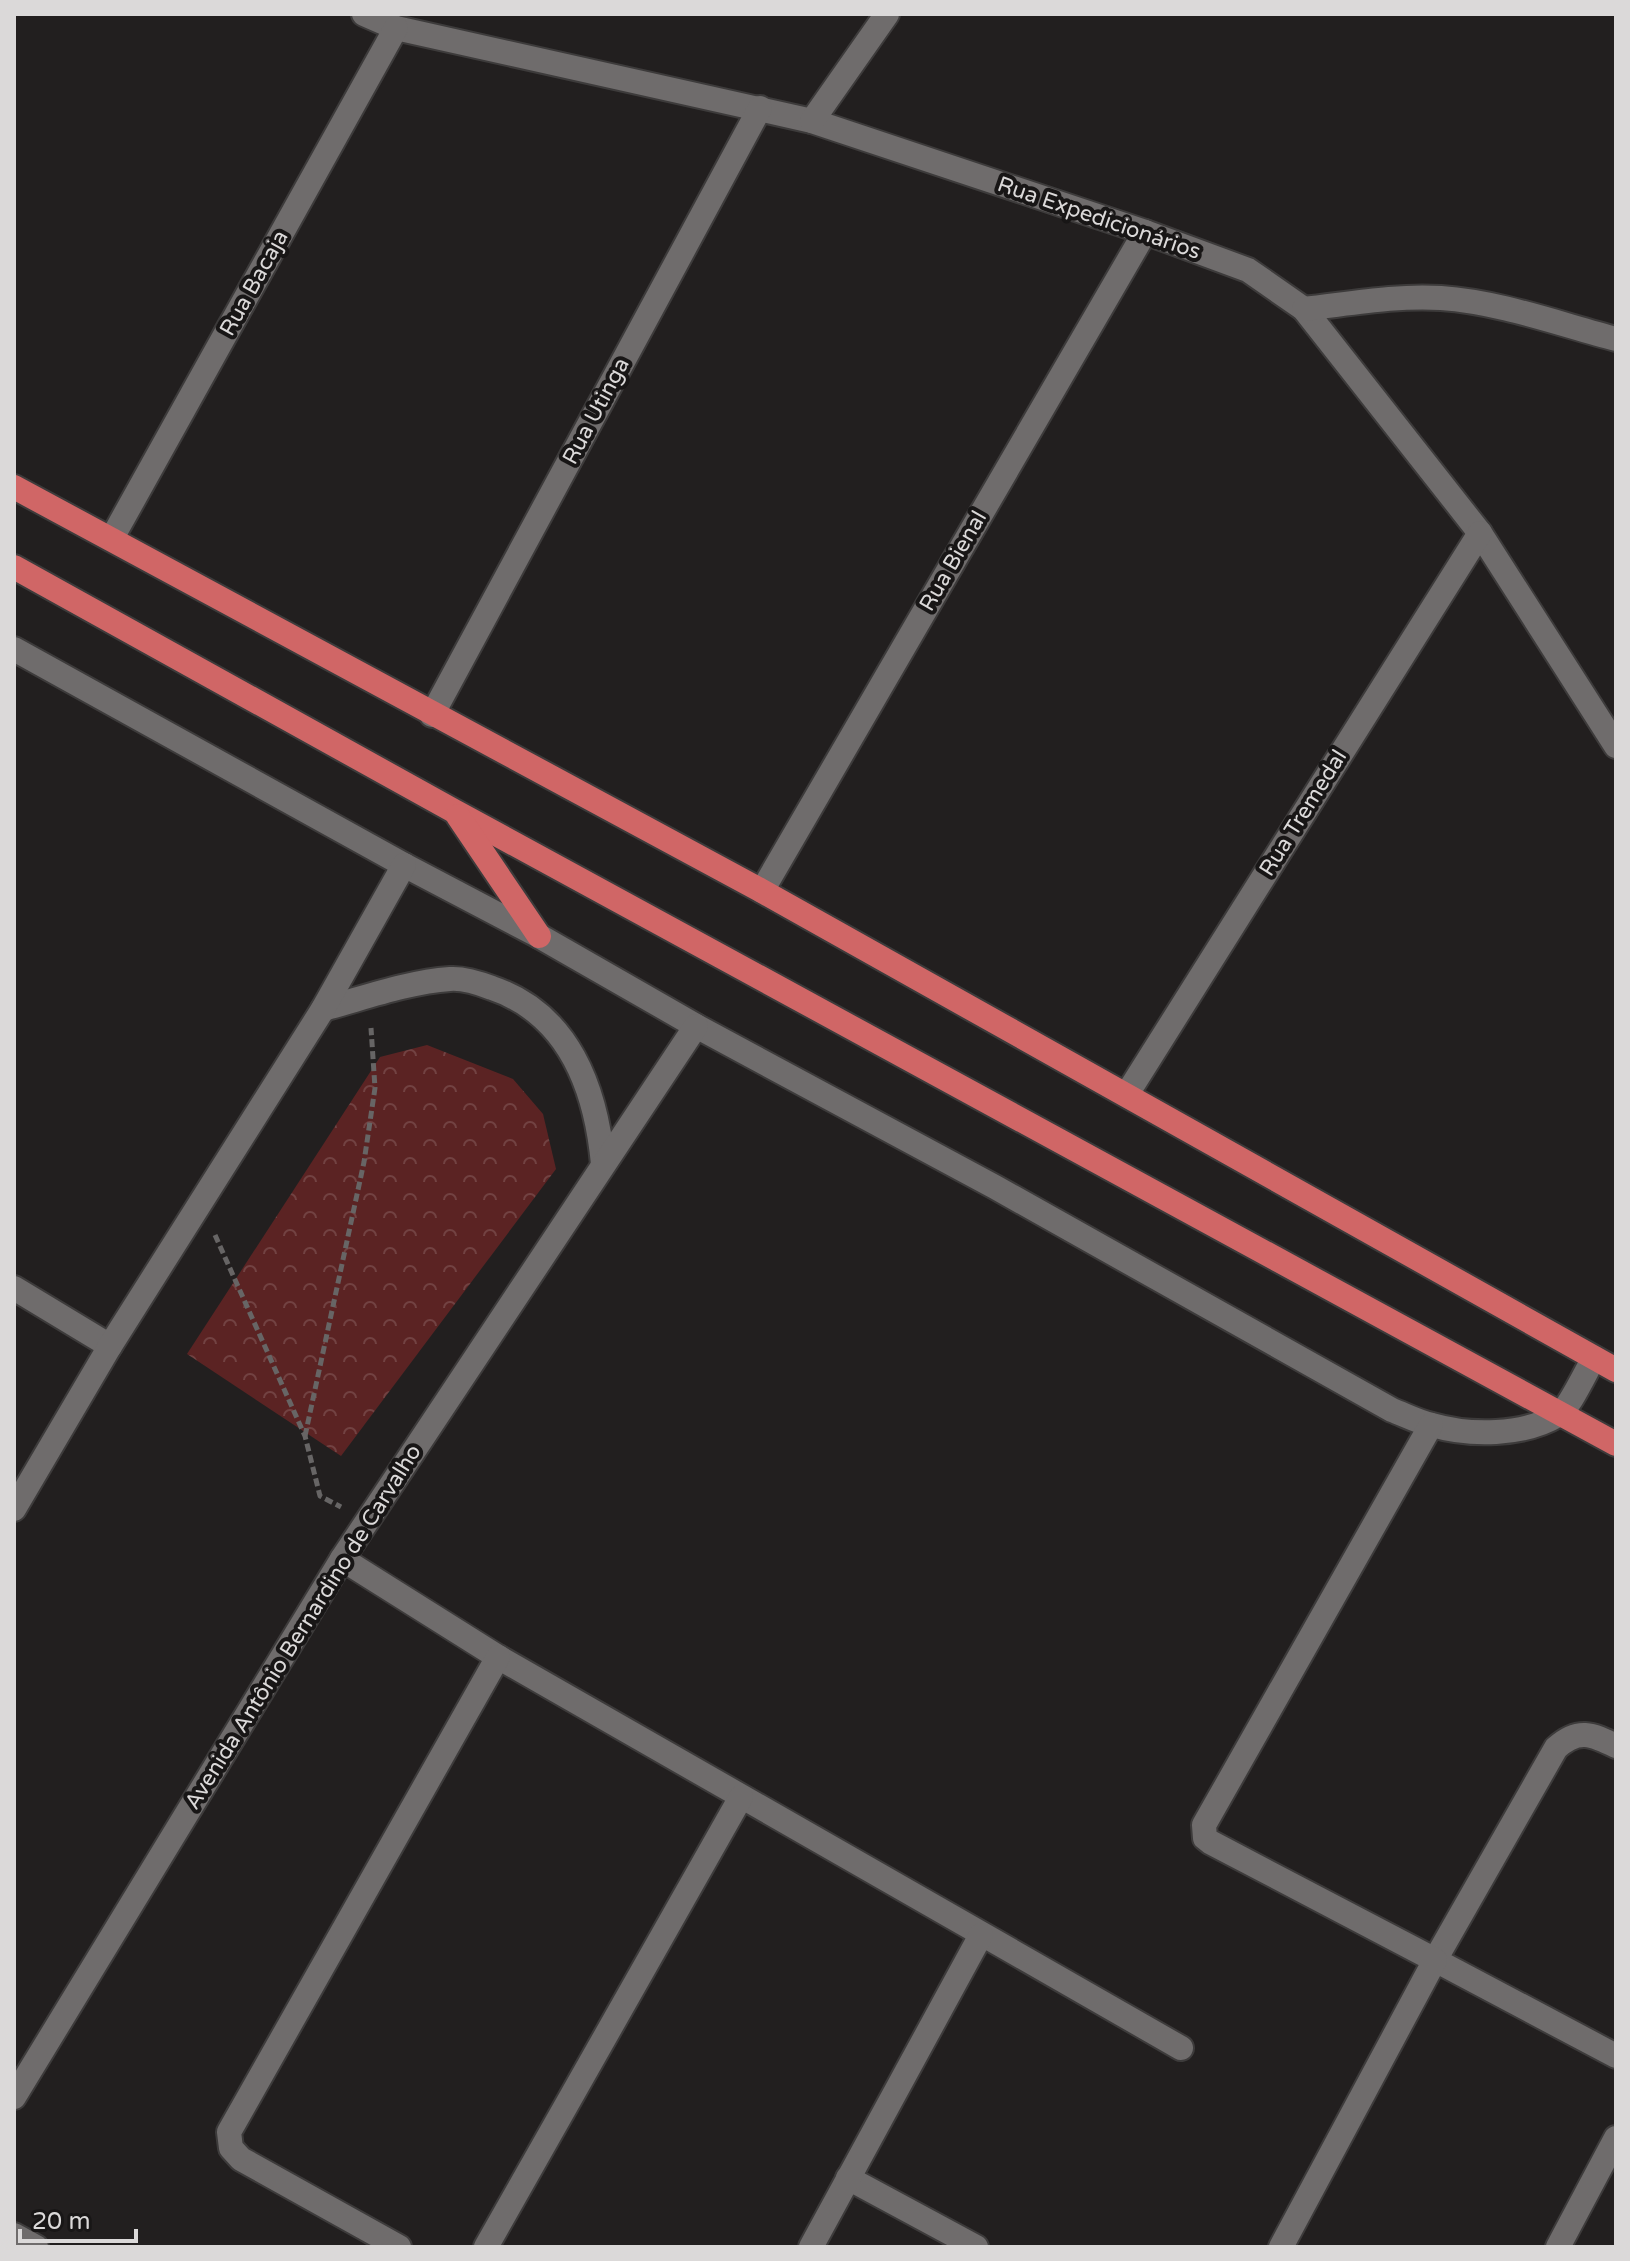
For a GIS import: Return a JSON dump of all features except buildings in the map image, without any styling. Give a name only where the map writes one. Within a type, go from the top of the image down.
[{"type":"highway","points":[[14,487],[762,891],[1616,1370]]},
{"type":"highway","points":[[14,567],[454,811],[1616,1444]]},
{"type":"highway","points":[[454,811],[539,936]]},
{"type":"street","name":"Rua Expedicionários","points":[[364,14],[396,28],[812,121],[1145,232],[1248,270],[1304,309],[1480,533],[1616,746]]},
{"type":"street","points":[[812,121],[887,14]]},
{"type":"street","name":"Rua Bacaja","points":[[112,538],[396,28]]},
{"type":"street","name":"Rua Utinga","points":[[432,715],[760,108]]},
{"type":"street","name":"Rua Bienal","points":[[762,891],[1145,232]]},
{"type":"street","points":[[1304,309],[1400,298],[1439,298],[1476,302],[1616,339]]},
{"type":"street","name":"Rua Tremedal","points":[[1127,1094],[1480,533]]},
{"type":"street","points":[[14,649],[404,865],[539,936],[696,1026],[995,1187],[1392,1410],[1431,1425],[1475,1432],[1499,1432],[1531,1425],[1561,1414],[1594,1358]]},
{"type":"street","points":[[14,1509],[110,1346],[323,1009],[404,865]]},
{"type":"street","points":[[323,1009],[453,979],[482,984],[516,996],[550,1024],[576,1062],[599,1125],[603,1164]]},
{"type":"street","name":"Avenida Antônio Bernardino de Carvalho","points":[[14,2097],[342,1559],[696,1026]]},
{"type":"street","points":[[14,1288],[110,1346]]},
{"type":"street","points":[[1431,1425],[1208,1816],[1204,1832],[1210,1842],[1616,2056]]},
{"type":"street","points":[[342,1559],[498,1657],[1181,2048]]},
{"type":"street","points":[[399,2247],[241,2159],[231,2148],[229,2132],[498,1657]]},
{"type":"street","points":[[1281,2247],[1435,1960],[1556,1748],[1566,1739],[1581,1734],[1616,1746]]},
{"type":"street","points":[[486,2247],[741,1797]]},
{"type":"street","points":[[811,2247],[981,1935]]},
{"type":"street","points":[[1558,2247],[1616,2138]]},
{"type":"street","points":[[848,2178],[976,2247]]},
{"type":"street","points":[[14,2235],[36,2247]]},
{"type":"path","points":[[305,1436],[364,1162],[373,1103],[372,1032],[364,998]]},
{"type":"path","points":[[201,1203],[305,1436],[320,1496],[367,1521]]},
{"type":"green space","points":[[427,1045],[513,1079],[543,1114],[556,1169],[341,1456],[187,1354],[380,1057]]}]
